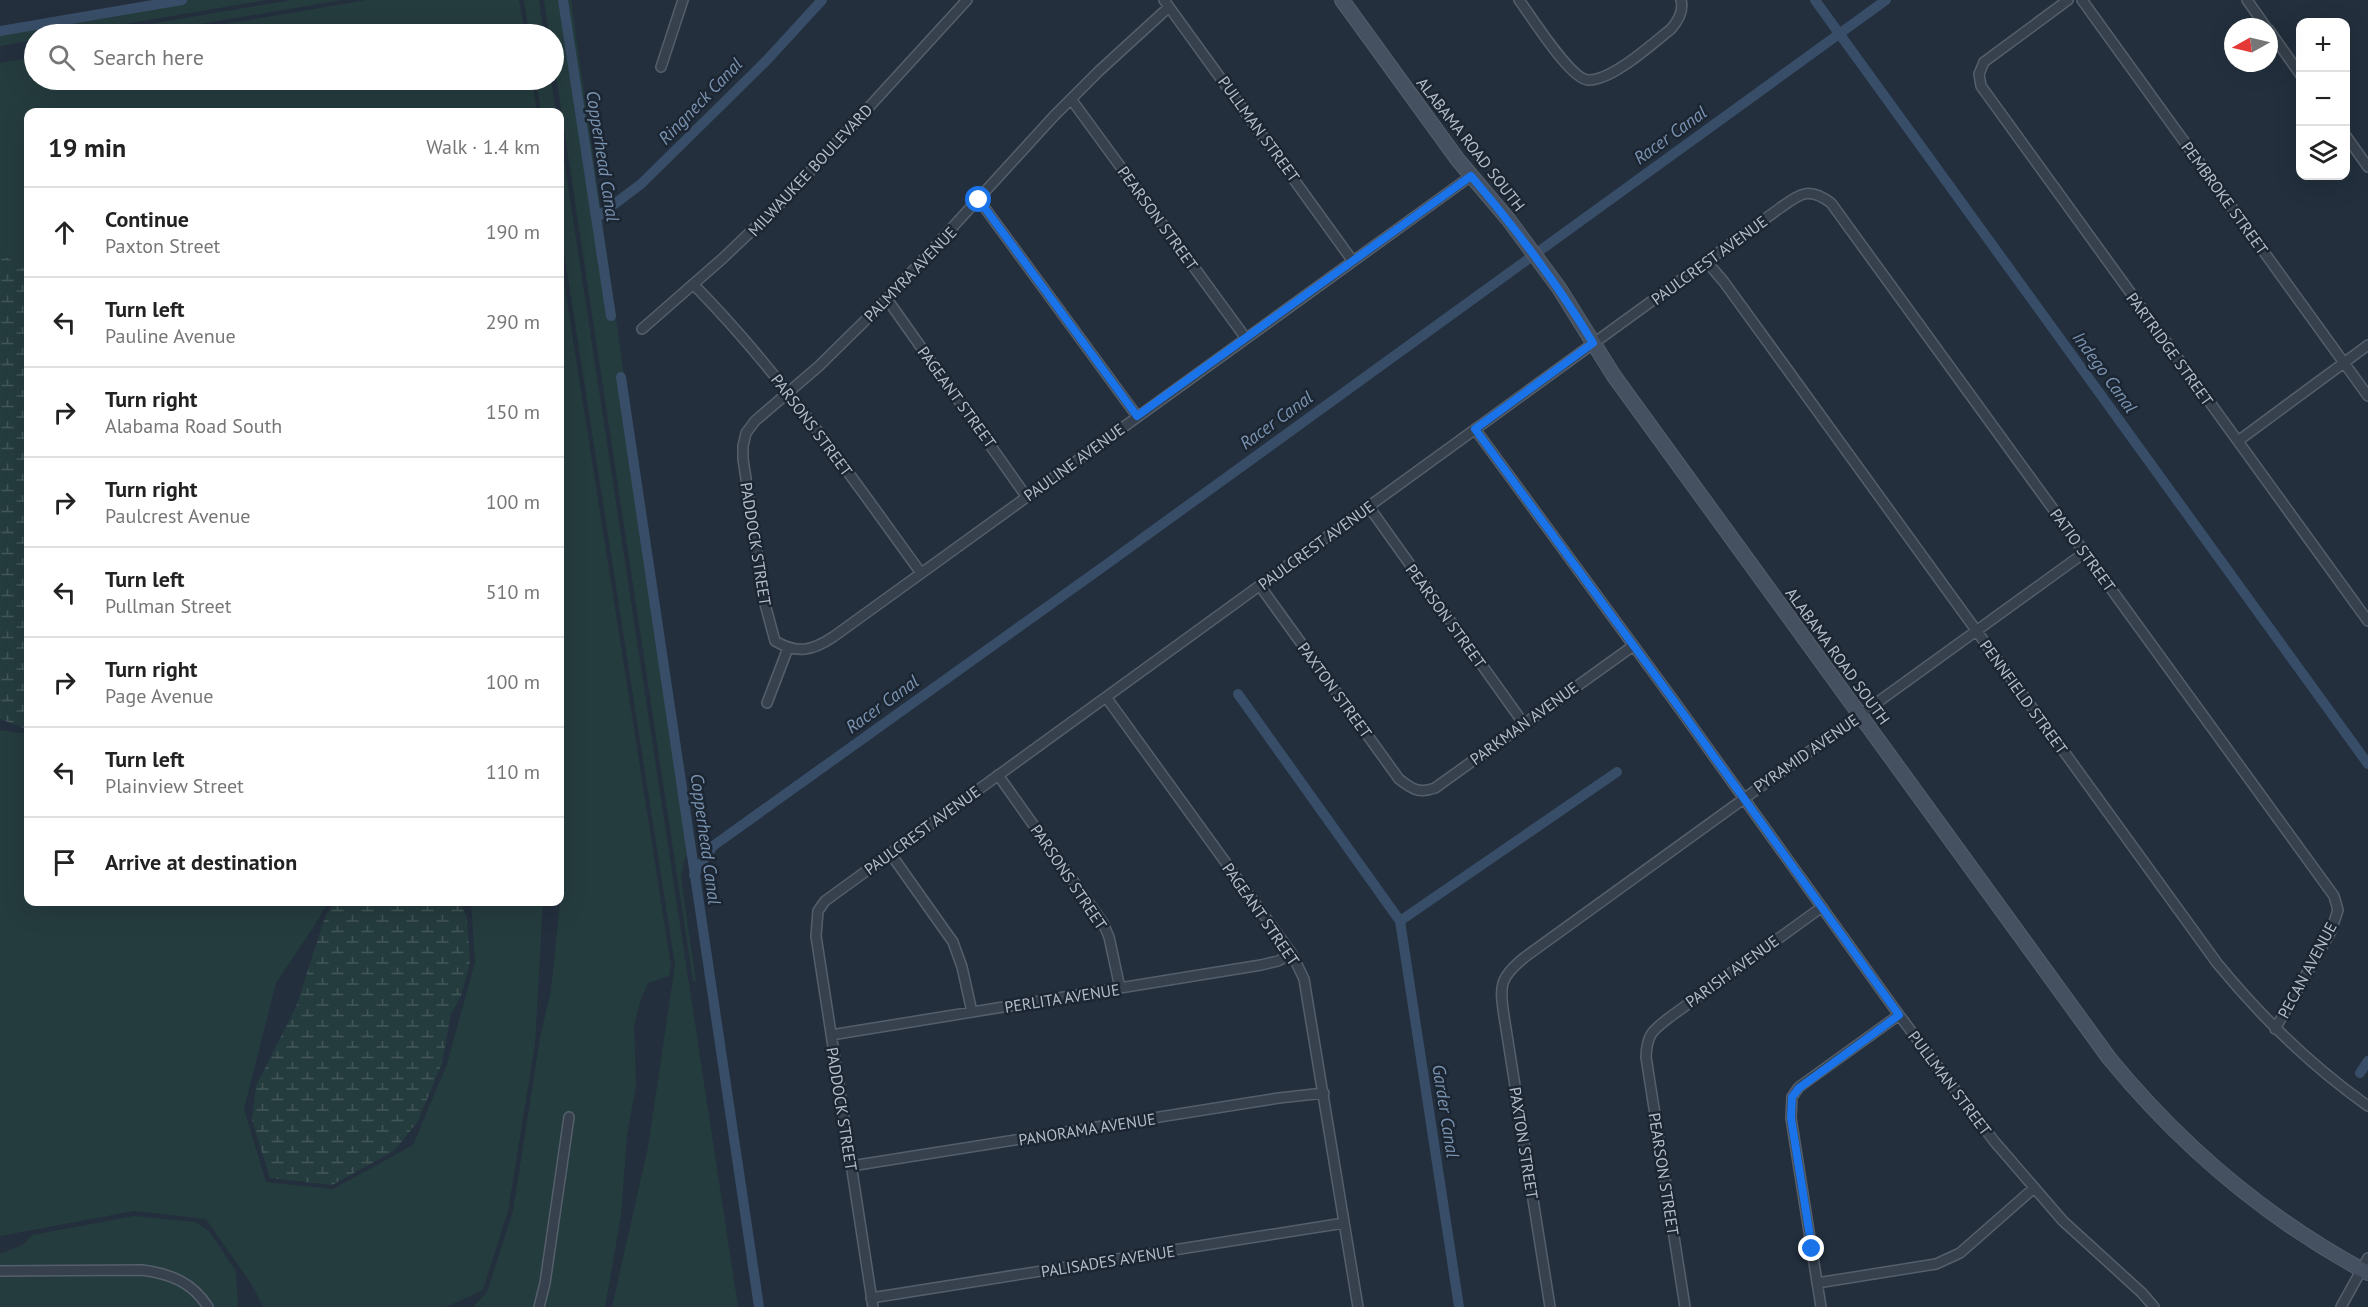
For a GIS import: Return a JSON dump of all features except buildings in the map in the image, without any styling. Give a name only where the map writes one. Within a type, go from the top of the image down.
[{"type":"street","points":[[661,67],[683,0]]},
{"type":"street","name":"MILWAUKEE BOULEVARD","points":[[642,329],[750,234],[783,201],[967,0]]},
{"type":"street","name":"ALABAMA ROAD SOUTH","points":[[1342,0],[1471,176],[1526,243],[1593,343],[2109,1058],[2152,1108],[2223,1176],[2289,1226],[2366,1267]]},
{"type":"street","points":[[1519,0],[1564,62],[1579,77],[1589,80],[1605,76],[1616,70],[1671,29],[1678,21],[1682,6],[1681,0]]},
{"type":"street","name":"PARTRIDGE STREET","points":[[2068,0],[1984,62],[1979,74],[1981,86],[2368,621]]},
{"type":"street","name":"PEMBROKE STREET","points":[[2082,0],[2368,396]]},
{"type":"street","points":[[2247,0],[2260,18]]},
{"type":"street","name":"PALMYRA AVENUE","points":[[746,433],[755,421],[789,393],[887,299],[1071,99],[1166,3]]},
{"type":"street","name":"PULLMAN STREET","points":[[1166,3],[1352,260]]},
{"type":"street","points":[[2278,43],[2300,72]]},
{"type":"street","name":"PEARSON STREET","points":[[1071,99],[1245,338]]},
{"type":"street","points":[[2350,142],[2368,167]]},
{"type":"street","name":"PAULINE AVENUE","points":[[788,648],[806,650],[822,644],[1471,176]]},
{"type":"street","name":"PAULCREST AVENUE","points":[[818,911],[825,901],[890,853],[1796,196],[1808,193],[1820,195]]},
{"type":"street","name":"PATIO STREET","points":[[1820,195],[1831,203],[2319,874],[2334,896],[2338,910]]},
{"type":"street","points":[[979,200],[1137,416]]},
{"type":"street","name":"PENNFIELD STREET","points":[[1707,262],[1724,282],[2217,963],[2275,1029],[2304,1057],[2368,1106]]},
{"type":"street","name":"PARSONS STREET","points":[[693,284],[789,393],[921,573]]},
{"type":"street","name":"PAGEANT STREET","points":[[887,299],[1026,496]]},
{"type":"street","points":[[2238,441],[2368,345]]},
{"type":"street","name":"PULLMAN STREET","points":[[1475,429],[1899,1015],[1994,1141],[2033,1189],[2063,1221],[2142,1293],[2154,1307]]},
{"type":"street","name":"PADDOCK STREET","points":[[746,433],[743,459],[765,604],[775,641],[788,648]]},
{"type":"street","name":"PEARSON STREET","points":[[1369,507],[1524,724]]},
{"type":"street","name":"PYRAMID AVENUE","points":[[1502,980],[1525,957],[2085,553]]},
{"type":"street","name":"PAXTON STREET","points":[[1260,586],[1399,779],[1413,790]]},
{"type":"street","name":"PARKMAN AVENUE","points":[[1413,790],[1424,792],[1435,788],[1633,646]]},
{"type":"street","points":[[767,703],[788,648]]},
{"type":"street","name":"PAGEANT STREET","points":[[1106,697],[1292,954],[1304,979],[1358,1307]]},
{"type":"street","name":"PARSONS STREET","points":[[998,775],[1103,922],[1111,945],[1120,988]]},
{"type":"street","points":[[890,853],[953,942],[962,967],[972,1012]]},
{"type":"street","name":"PARISH AVENUE","points":[[1647,1040],[1653,1030],[1670,1017],[1822,907]]},
{"type":"street","name":"PECAN AVENUE","points":[[2275,1029],[2331,931],[2338,910]]},
{"type":"street","name":"PADDOCK STREET","points":[[818,911],[816,936],[872,1302]]},
{"type":"street","name":"PERLITA AVENUE","points":[[831,1035],[1262,965],[1278,962],[1292,954]]},
{"type":"street","name":"PAXTON STREET","points":[[1502,980],[1504,1016],[1550,1307]]},
{"type":"street","points":[[1821,1307],[1791,1118],[1792,1097],[1799,1088],[1899,1015]]},
{"type":"street","name":"PEARSON STREET","points":[[1647,1040],[1646,1057],[1685,1307]]},
{"type":"street","name":"PANORAMA AVENUE","points":[[851,1166],[1324,1093]]},
{"type":"street","points":[[539,1307],[545,1283],[569,1117]]},
{"type":"street","points":[[1817,1283],[1936,1264],[1947,1260],[1960,1253],[2033,1189]]},
{"type":"street","name":"PALISADES AVENUE","points":[[872,1302],[1344,1223]]},
{"type":"street","points":[[2341,1307],[2366,1267]]},
{"type":"street","points":[[0,1271],[142,1270],[161,1273],[187,1284],[199,1294],[208,1307]]},
{"type":"green space","points":[[162,0],[267,0],[125,24],[28,24]]},
{"type":"green space","points":[[292,0],[342,0],[201,24],[149,24]]},
{"type":"green space","points":[[367,0],[519,0],[523,24],[226,24]]},
{"type":"green space","points":[[524,0],[539,0],[543,24],[528,24]]},
{"type":"green space","points":[[544,0],[571,0],[691,850],[684,860],[681,878],[696,982],[693,981],[564,129],[564,108],[561,108],[558,90],[564,90],[564,24],[548,24]]},
{"type":"green space","points":[[24,25],[24,42],[0,46],[0,29]]},
{"type":"green space","points":[[24,59],[24,90],[534,90],[536,108],[24,108],[24,268],[0,253],[0,63]]},
{"type":"green space","points":[[538,90],[553,90],[555,108],[540,108]]},
{"type":"green space","points":[[564,159],[738,1307],[612,1307],[648,1147],[675,965],[564,253]]},
{"type":"green space","points":[[0,253],[24,268],[24,728],[0,719]]},
{"type":"green space","points":[[564,283],[671,965],[669,976],[648,983],[634,1025],[636,1085],[627,1135],[621,1216],[605,1307],[473,1307],[487,1292],[513,1211],[540,1038],[551,990],[560,906],[564,906]]},
{"type":"green space","points":[[0,730],[24,733],[24,906],[326,906],[276,983],[244,1109],[266,1182],[333,1189],[413,1145],[447,1064],[475,962],[471,906],[543,906],[535,1044],[508,1211],[483,1290],[446,1307],[263,1307],[252,1285],[206,1219],[134,1211],[0,1236]]},
{"type":"green space","points":[[332,906],[462,906],[467,918],[470,962],[461,996],[451,1014],[442,1063],[418,1121],[394,1151],[332,1185],[270,1178],[252,1120],[256,1086],[296,1007],[325,917]]},
{"type":"green space","points":[[134,1216],[195,1222],[209,1231],[236,1271],[238,1307],[0,1307],[0,1254],[24,1244],[32,1235]]},
{"type":"waterway","points":[[41,24],[182,0]]},
{"type":"waterway","name":"Copperhead Canal","points":[[563,0],[611,316]]},
{"type":"waterway","name":"Ringneck Canal","points":[[596,218],[641,184],[765,62],[822,0]]},
{"type":"waterway","name":"Indego Canal","points":[[1815,0],[2368,764]]},
{"type":"waterway","name":"Racer Canal","points":[[694,875],[713,846],[1886,0]]},
{"type":"waterway","points":[[0,31],[24,27]]},
{"type":"waterway","name":"Copperhead Canal","points":[[621,377],[759,1307]]},
{"type":"waterway","name":"Garder Canal","points":[[1238,694],[1400,921],[1459,1307]]},
{"type":"waterway","name":"Garder Canal","points":[[1400,921],[1617,772]]},
{"type":"waterway","name":"Indego Canal","points":[[2360,1073],[2368,1061]]},
{"type":"route","points":[[979,200],[1137,416],[1471,176],[1508,219],[1559,288],[1593,343],[1475,429],[1677,705],[1899,1015],[1799,1088],[1792,1097],[1791,1118],[1812,1249]]}]
